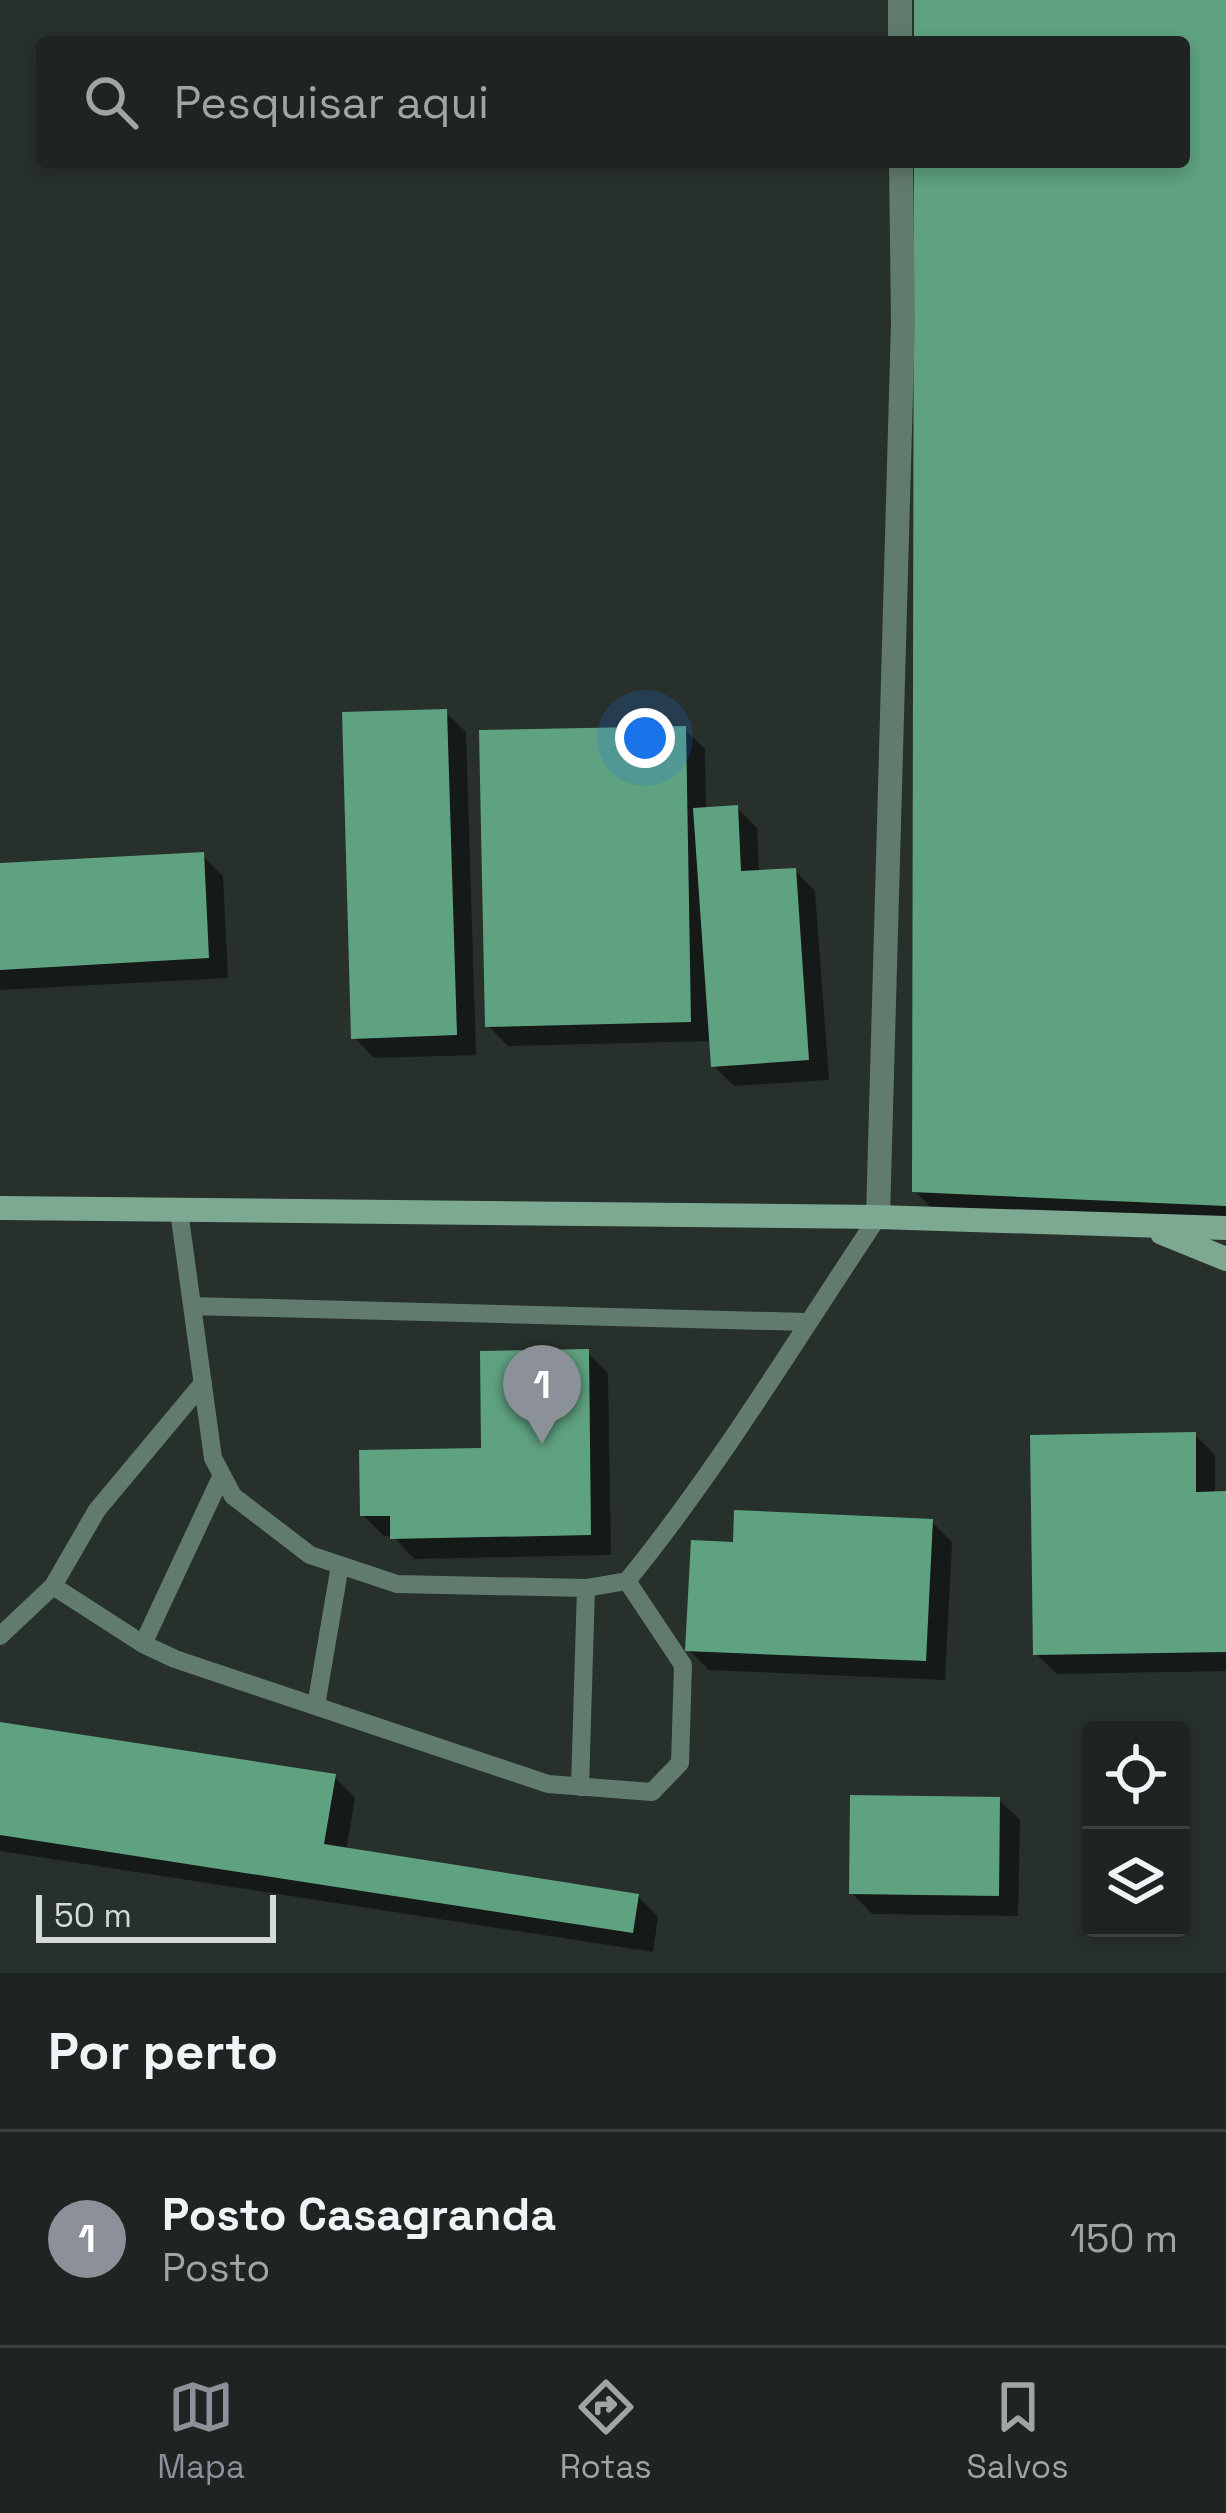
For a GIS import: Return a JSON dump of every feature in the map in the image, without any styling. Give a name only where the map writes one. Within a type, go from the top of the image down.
[{"type":"main road","points":[[0,1208],[878,1217],[1226,1228]]},
{"type":"main road","points":[[1148,1228],[1226,1258]]},
{"type":"street","points":[[900,0],[900,36]]},
{"type":"street","points":[[878,1217],[903,322],[901,168]]},
{"type":"lane","points":[[179,1211],[213,1458],[233,1496],[310,1555],[397,1584],[586,1588],[626,1581],[695,1493],[878,1217]]},
{"type":"lane","points":[[192,1306],[807,1322]]},
{"type":"lane","points":[[0,1636],[53,1586],[97,1510],[202,1383]]},
{"type":"lane","points":[[143,1644],[222,1475]]},
{"type":"lane","points":[[316,1706],[340,1565]]},
{"type":"lane","points":[[53,1586],[175,1659],[548,1784],[652,1792],[680,1763],[683,1665],[626,1581]]},
{"type":"lane","points":[[580,1787],[586,1588]]},
{"type":"building","points":[[914,0],[1226,0],[1226,1206],[912,1192],[914,168],[1190,168],[1190,36],[914,36]]},
{"type":"building","points":[[447,709],[457,1035],[351,1039],[342,712]]},
{"type":"building","points":[[686,726],[691,1022],[485,1027],[479,730]]},
{"type":"building","points":[[738,805],[741,871],[796,868],[809,1060],[711,1067],[693,808]]},
{"type":"building","points":[[204,852],[209,958],[0,970],[0,863]]},
{"type":"building","points":[[589,1349],[591,1535],[390,1539],[390,1516],[360,1516],[359,1450],[481,1448],[480,1351]]},
{"type":"building","points":[[1196,1432],[1196,1492],[1226,1491],[1226,1652],[1033,1655],[1030,1435]]},
{"type":"building","points":[[734,1510],[933,1519],[926,1661],[685,1651],[691,1540],[733,1542]]},
{"type":"building","points":[[0,1722],[336,1774],[324,1844],[639,1894],[633,1933],[0,1835]]},
{"type":"building","points":[[850,1795],[1000,1797],[999,1896],[849,1894]]},
{"type":"place","name":"Posto Casagranda","points":[[542,1444]]}]
